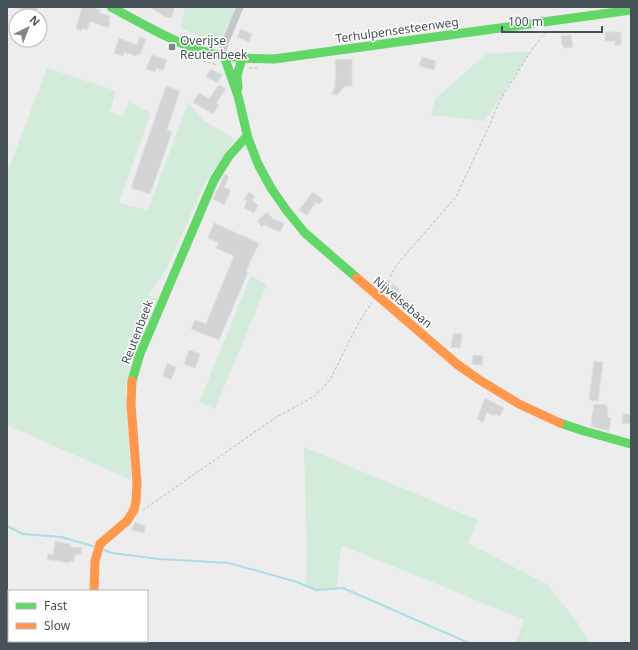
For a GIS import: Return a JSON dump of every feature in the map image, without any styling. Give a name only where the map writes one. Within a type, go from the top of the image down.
[{"type":"main road","name":"Terhulpensesteenweg","points":[[111,7],[182,43],[202,51],[242,59],[274,59],[631,10]]},
{"type":"main road","name":"Nijvelsebaan","points":[[224,56],[238,96],[247,136],[268,186],[294,222],[317,245],[458,364],[484,384],[513,402],[566,426],[594,436],[631,444]]},
{"type":"main road","name":"Nijvelsebaan","points":[[238,96],[237,75],[242,59]]},
{"type":"main road","name":"Reutenbeek","points":[[94,590],[97,550],[100,544],[129,519],[135,506],[138,477],[134,448],[131,390],[134,371],[180,256],[211,186],[233,150],[247,136]]},
{"type":"street","points":[[224,56],[223,48],[240,7]]},
{"type":"lane","points":[[376,295],[388,282]]},
{"type":"path","points":[[388,282],[394,269],[405,255],[456,197],[499,102],[531,51],[548,28]]},
{"type":"path","points":[[142,510],[275,418],[313,397],[324,388],[331,378],[359,322],[376,295]]},
{"type":"green space","points":[[185,7],[238,7],[221,46],[180,28]]},
{"type":"green space","points":[[530,52],[485,121],[431,115],[435,99],[487,53]]},
{"type":"green space","points":[[47,68],[116,91],[110,112],[122,116],[129,102],[151,113],[119,203],[148,210],[188,103],[203,120],[235,139],[206,181],[165,272],[148,295],[158,299],[150,311],[126,388],[131,480],[7,425],[7,173]]},
{"type":"green space","points":[[251,276],[267,284],[215,409],[199,402]]},
{"type":"green space","points":[[304,447],[478,520],[468,543],[548,585],[574,618],[591,643],[526,643],[528,634],[524,643],[515,643],[524,620],[341,545],[337,589],[316,590],[306,586],[307,551]]},
{"type":"building","points":[[15,7],[38,7],[38,8]]},
{"type":"building","points":[[82,7],[90,7],[100,10],[99,13],[110,16],[108,28],[90,21],[87,30],[82,28],[81,31],[76,29]]},
{"type":"building","points":[[149,7],[174,7],[172,18],[166,17]]},
{"type":"building","points":[[241,29],[252,34],[249,42],[237,37]]},
{"type":"building","points":[[605,32],[621,32],[621,45],[615,45],[615,41],[605,41]]},
{"type":"building","points":[[571,35],[573,47],[564,48],[563,45],[562,46],[561,36]]},
{"type":"building","points":[[140,37],[146,39],[140,55],[137,54],[136,56],[124,52],[123,56],[114,53],[119,38],[137,45]]},
{"type":"building","points":[[152,55],[167,60],[163,70],[156,68],[155,72],[146,69]]},
{"type":"building","points":[[422,57],[436,61],[434,70],[419,66]]},
{"type":"building","points":[[352,59],[352,86],[345,86],[337,95],[331,94],[335,87],[335,60]]},
{"type":"building","points":[[211,69],[222,75],[217,83],[206,76]]},
{"type":"building","points":[[219,85],[226,89],[216,103],[219,105],[213,114],[193,102],[199,93],[209,99]]},
{"type":"building","points":[[166,86],[180,91],[167,130],[172,132],[150,194],[131,188]]},
{"type":"building","points":[[225,174],[229,177],[224,187],[231,190],[224,205],[213,199]]},
{"type":"building","points":[[249,192],[255,196],[252,201],[258,205],[254,213],[244,208],[247,201],[244,200]]},
{"type":"building","points":[[313,192],[323,200],[319,204],[316,202],[307,215],[299,210]]},
{"type":"building","points":[[267,212],[273,219],[284,223],[280,232],[264,225],[262,227],[257,221]]},
{"type":"building","points":[[214,223],[259,243],[246,271],[248,272],[219,340],[191,329],[195,320],[206,324],[234,256],[216,248],[219,243],[208,238]]},
{"type":"building","points":[[393,284],[399,289],[397,292],[398,293],[392,299],[385,293]]},
{"type":"building","points":[[453,333],[462,334],[460,348],[451,347]]},
{"type":"building","points":[[189,350],[200,354],[195,368],[184,364]]},
{"type":"building","points":[[473,355],[483,356],[482,365],[472,364]]},
{"type":"building","points":[[594,361],[603,362],[598,401],[589,400]]},
{"type":"building","points":[[167,363],[176,367],[171,380],[163,376]]},
{"type":"building","points":[[485,398],[504,408],[500,416],[495,414],[494,416],[487,412],[483,422],[477,419]]},
{"type":"building","points":[[594,404],[606,405],[608,408],[607,417],[611,418],[609,431],[591,426]]},
{"type":"building","points":[[623,413],[631,415],[631,424],[622,423]]},
{"type":"building","points":[[135,522],[145,526],[144,533],[131,530]]},
{"type":"building","points":[[55,541],[70,544],[70,547],[82,548],[81,555],[75,554],[74,562],[69,561],[69,563],[47,559],[48,554],[53,555]]},
{"type":"waterway","points":[[7,526],[23,534],[61,537],[93,546]]},
{"type":"waterway","points":[[104,550],[112,553],[159,559],[229,563],[297,582],[316,590],[343,588],[469,643]]},
{"type":"traffic: fast","points":[[111,7],[163,35],[190,47],[218,55],[253,59],[274,59],[631,10]]},
{"type":"traffic: fast","points":[[224,56],[238,96],[248,138],[258,164],[271,188],[305,233],[357,278]]},
{"type":"traffic: fast","points":[[238,88],[237,75],[242,59]]},
{"type":"traffic: fast","points":[[132,381],[140,354],[214,180],[229,156],[247,136]]},
{"type":"traffic: fast","points":[[560,423],[631,444]]},
{"type":"traffic: slow","points":[[357,278],[458,365],[519,404],[560,423]]},
{"type":"traffic: slow","points":[[94,590],[95,561],[100,544],[127,521],[134,510],[136,501],[137,483],[131,404],[132,381]]},
{"type":"place","name":"Overijse Reutenbeek","points":[[172,47]]}]
